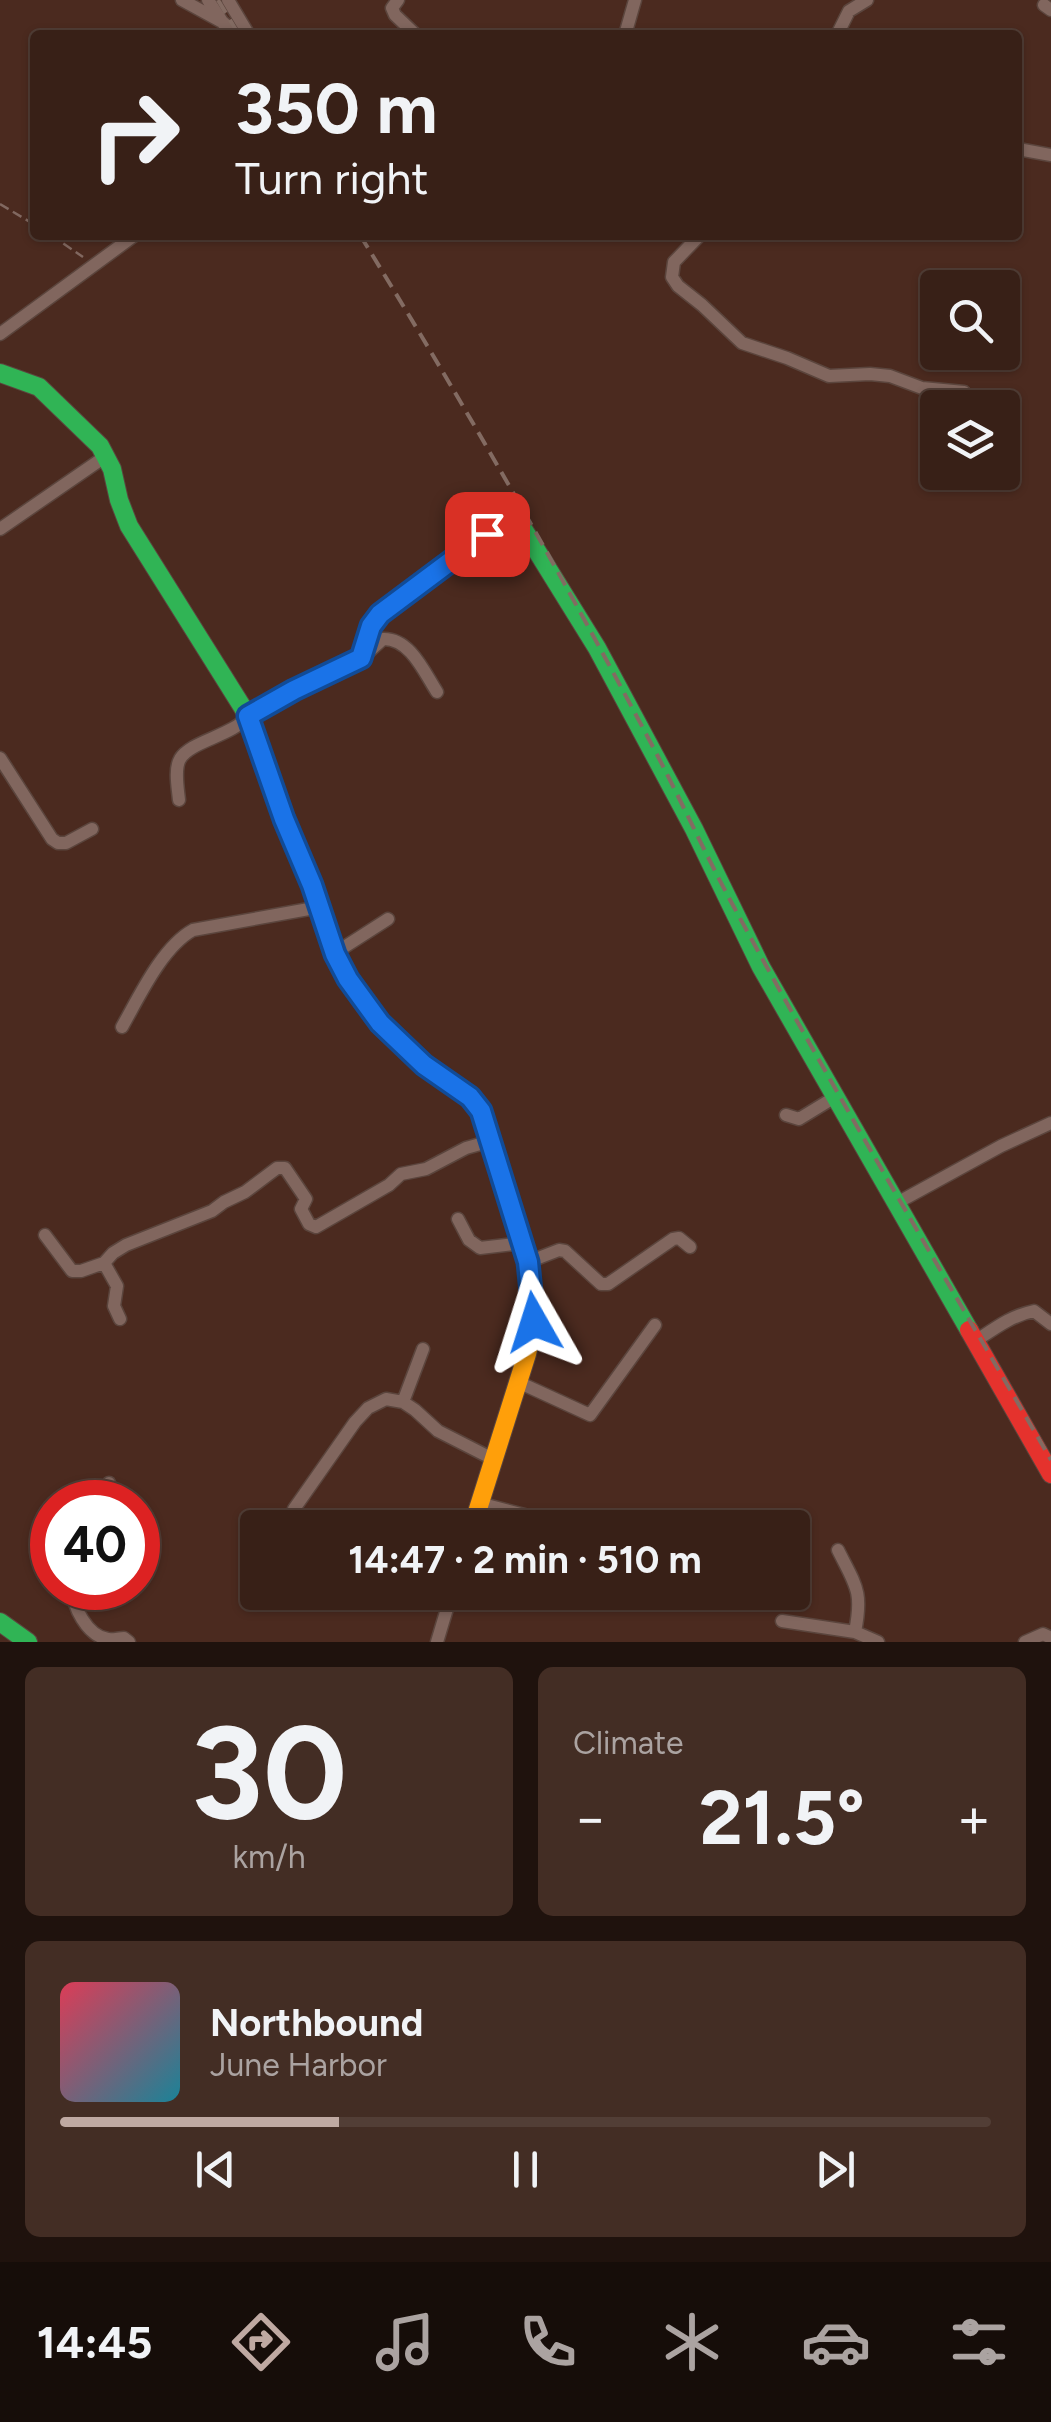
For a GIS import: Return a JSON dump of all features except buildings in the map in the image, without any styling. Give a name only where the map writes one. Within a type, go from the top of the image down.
[{"type":"street","points":[[182,0],[228,29]]},
{"type":"street","points":[[208,0],[228,29]]},
{"type":"street","points":[[228,0],[246,30]]},
{"type":"street","points":[[398,0],[392,8],[394,15],[410,30]]},
{"type":"street","points":[[840,30],[849,12],[867,0]]},
{"type":"street","points":[[627,30],[636,1]]},
{"type":"street","points":[[1022,151],[1051,156]]},
{"type":"street","points":[[0,334],[128,240]]},
{"type":"street","points":[[695,240],[674,262],[672,277],[742,343],[828,376],[890,376],[922,388],[943,390]]},
{"type":"street","points":[[0,373],[39,387],[90,434],[106,456],[129,526],[248,716],[335,954],[348,979],[380,1023],[424,1065],[470,1097],[481,1111],[528,1262],[534,1322],[477,1510]]},
{"type":"street","points":[[0,529],[106,456]]},
{"type":"street","points":[[361,658],[371,626],[380,614],[517,510],[694,829],[761,967],[1051,1474]]},
{"type":"street","points":[[178,800],[178,764],[188,751],[245,722],[248,716],[294,690],[361,658],[384,639],[405,644],[438,692]]},
{"type":"street","points":[[0,758],[52,839],[66,842],[92,828]]},
{"type":"street","points":[[122,1027],[173,946],[186,934],[320,908]]},
{"type":"street","points":[[335,954],[388,919]]},
{"type":"street","points":[[786,1115],[799,1119],[835,1097]]},
{"type":"street","points":[[895,1204],[1051,1123]]},
{"type":"street","points":[[45,1236],[72,1271],[104,1264],[126,1245],[212,1211],[277,1168],[285,1168],[306,1198],[301,1209],[309,1224],[316,1227],[402,1174],[490,1141]]},
{"type":"street","points":[[458,1219],[469,1240],[480,1248],[522,1243]]},
{"type":"street","points":[[528,1262],[559,1250],[601,1284],[608,1284],[673,1240],[678,1238],[690,1247]]},
{"type":"street","points":[[104,1264],[117,1286],[114,1306],[120,1319]]},
{"type":"street","points":[[974,1342],[1002,1322],[1034,1311],[1051,1324]]},
{"type":"street","points":[[518,1382],[590,1414],[656,1325]]},
{"type":"street","points":[[403,1402],[423,1349]]},
{"type":"street","points":[[294,1509],[368,1408],[386,1399],[403,1402],[438,1431],[492,1459]]},
{"type":"street","points":[[479,1504],[503,1510]]},
{"type":"street","points":[[838,1550],[860,1600],[855,1632]]},
{"type":"street","points":[[77,1610],[93,1631],[108,1639],[124,1638],[129,1642]]},
{"type":"street","points":[[437,1642],[447,1610]]},
{"type":"street","points":[[782,1621],[855,1632],[878,1642]]},
{"type":"street","points":[[0,1622],[28,1642]]},
{"type":"street","points":[[1026,1642],[1043,1634],[1051,1638]]},
{"type":"path","points":[[0,204],[30,222]]},
{"type":"path","points":[[59,240],[93,265]]},
{"type":"railway","points":[[218,0],[236,30]]},
{"type":"railway","points":[[363,240],[547,553],[773,979],[1051,1460]]},
{"type":"traffic: fast","points":[[0,373],[39,387],[100,446],[112,469],[129,526],[248,716],[348,979],[379,1023],[439,1076]]},
{"type":"traffic: fast","points":[[514,514],[597,648],[694,829],[761,967],[969,1330]]},
{"type":"traffic: fast","points":[[0,1622],[28,1642]]},
{"type":"traffic: slow","points":[[439,1076],[470,1097],[481,1111],[528,1262],[534,1323],[478,1510]]},
{"type":"traffic: jam","points":[[969,1330],[1051,1474]]},
{"type":"route","points":[[487,534],[380,614],[371,626],[361,658],[248,716],[335,954],[348,979],[380,1023],[424,1065],[470,1097],[481,1111],[528,1262],[534,1322]]}]
